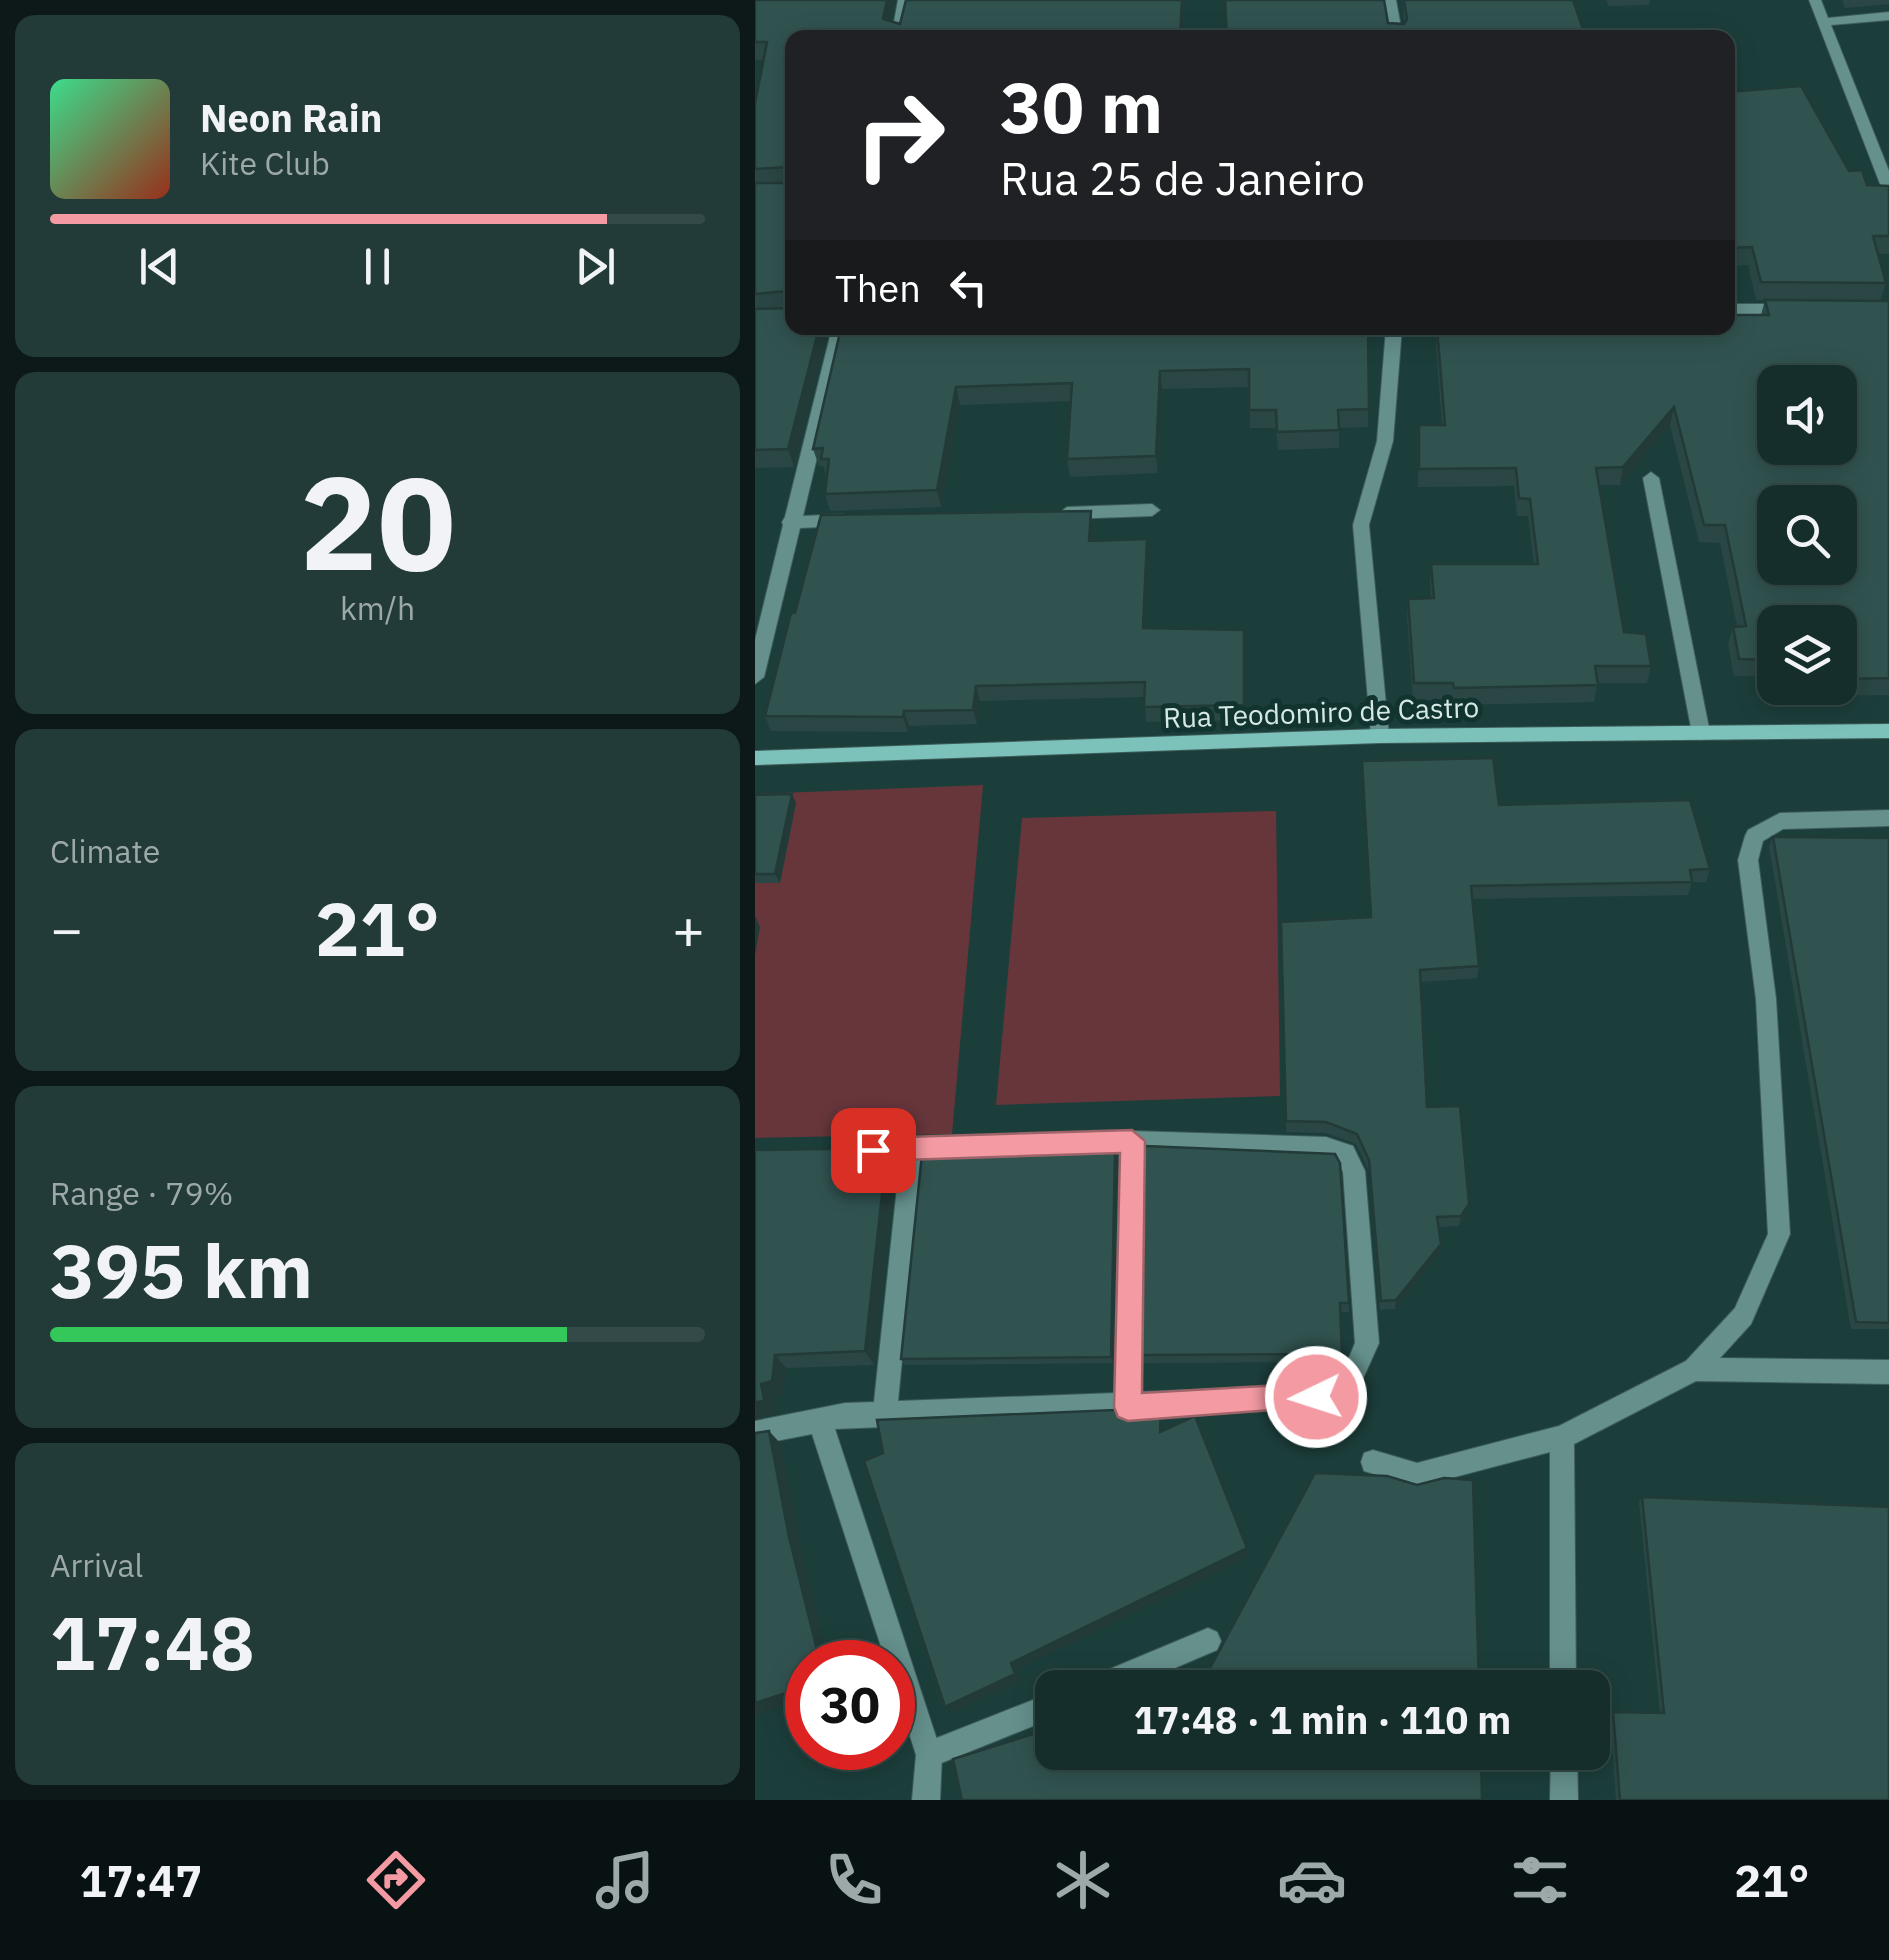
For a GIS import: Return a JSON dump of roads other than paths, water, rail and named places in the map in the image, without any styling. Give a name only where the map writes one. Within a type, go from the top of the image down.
[{"type":"street","points":[[899,30],[905,0]]},
{"type":"street","points":[[1390,0],[1396,30]]},
{"type":"street","points":[[1815,0],[1889,189]]},
{"type":"street","points":[[1823,22],[1889,16]]},
{"type":"street","points":[[1735,308],[1799,309]]},
{"type":"street","points":[[755,678],[838,335]]},
{"type":"street","points":[[1380,736],[1361,524],[1385,440],[1393,335]]},
{"type":"street","points":[[1651,478],[1701,733]]},
{"type":"street","points":[[1056,513],[1151,510]]},
{"type":"street","points":[[790,522],[866,519]]},
{"type":"street","name":"Rua Teodomiro de Castro","points":[[755,758],[1380,736],[1889,731]]},
{"type":"street","points":[[1373,1462],[1417,1476],[1563,1437],[1694,1369],[1743,1316],[1779,1234],[1767,999],[1748,860],[1755,836],[1781,821],[1889,818]]},
{"type":"street","points":[[1128,1407],[1132,1141]]},
{"type":"street","points":[[755,1432],[885,1414],[1291,1399],[1333,1390],[1353,1375],[1367,1343],[1354,1171],[1345,1154],[1327,1147],[1132,1141],[833,1150]]},
{"type":"street","points":[[885,1414],[912,1149]]},
{"type":"street","points":[[1694,1369],[1889,1372]]},
{"type":"street","points":[[820,1420],[929,1755],[926,1800]]},
{"type":"street","points":[[1563,1437],[1563,1670]]},
{"type":"street","points":[[1138,1670],[1208,1641]]},
{"type":"street","points":[[929,1755],[1035,1712]]},
{"type":"street","points":[[1564,1770],[1564,1800]]}]
